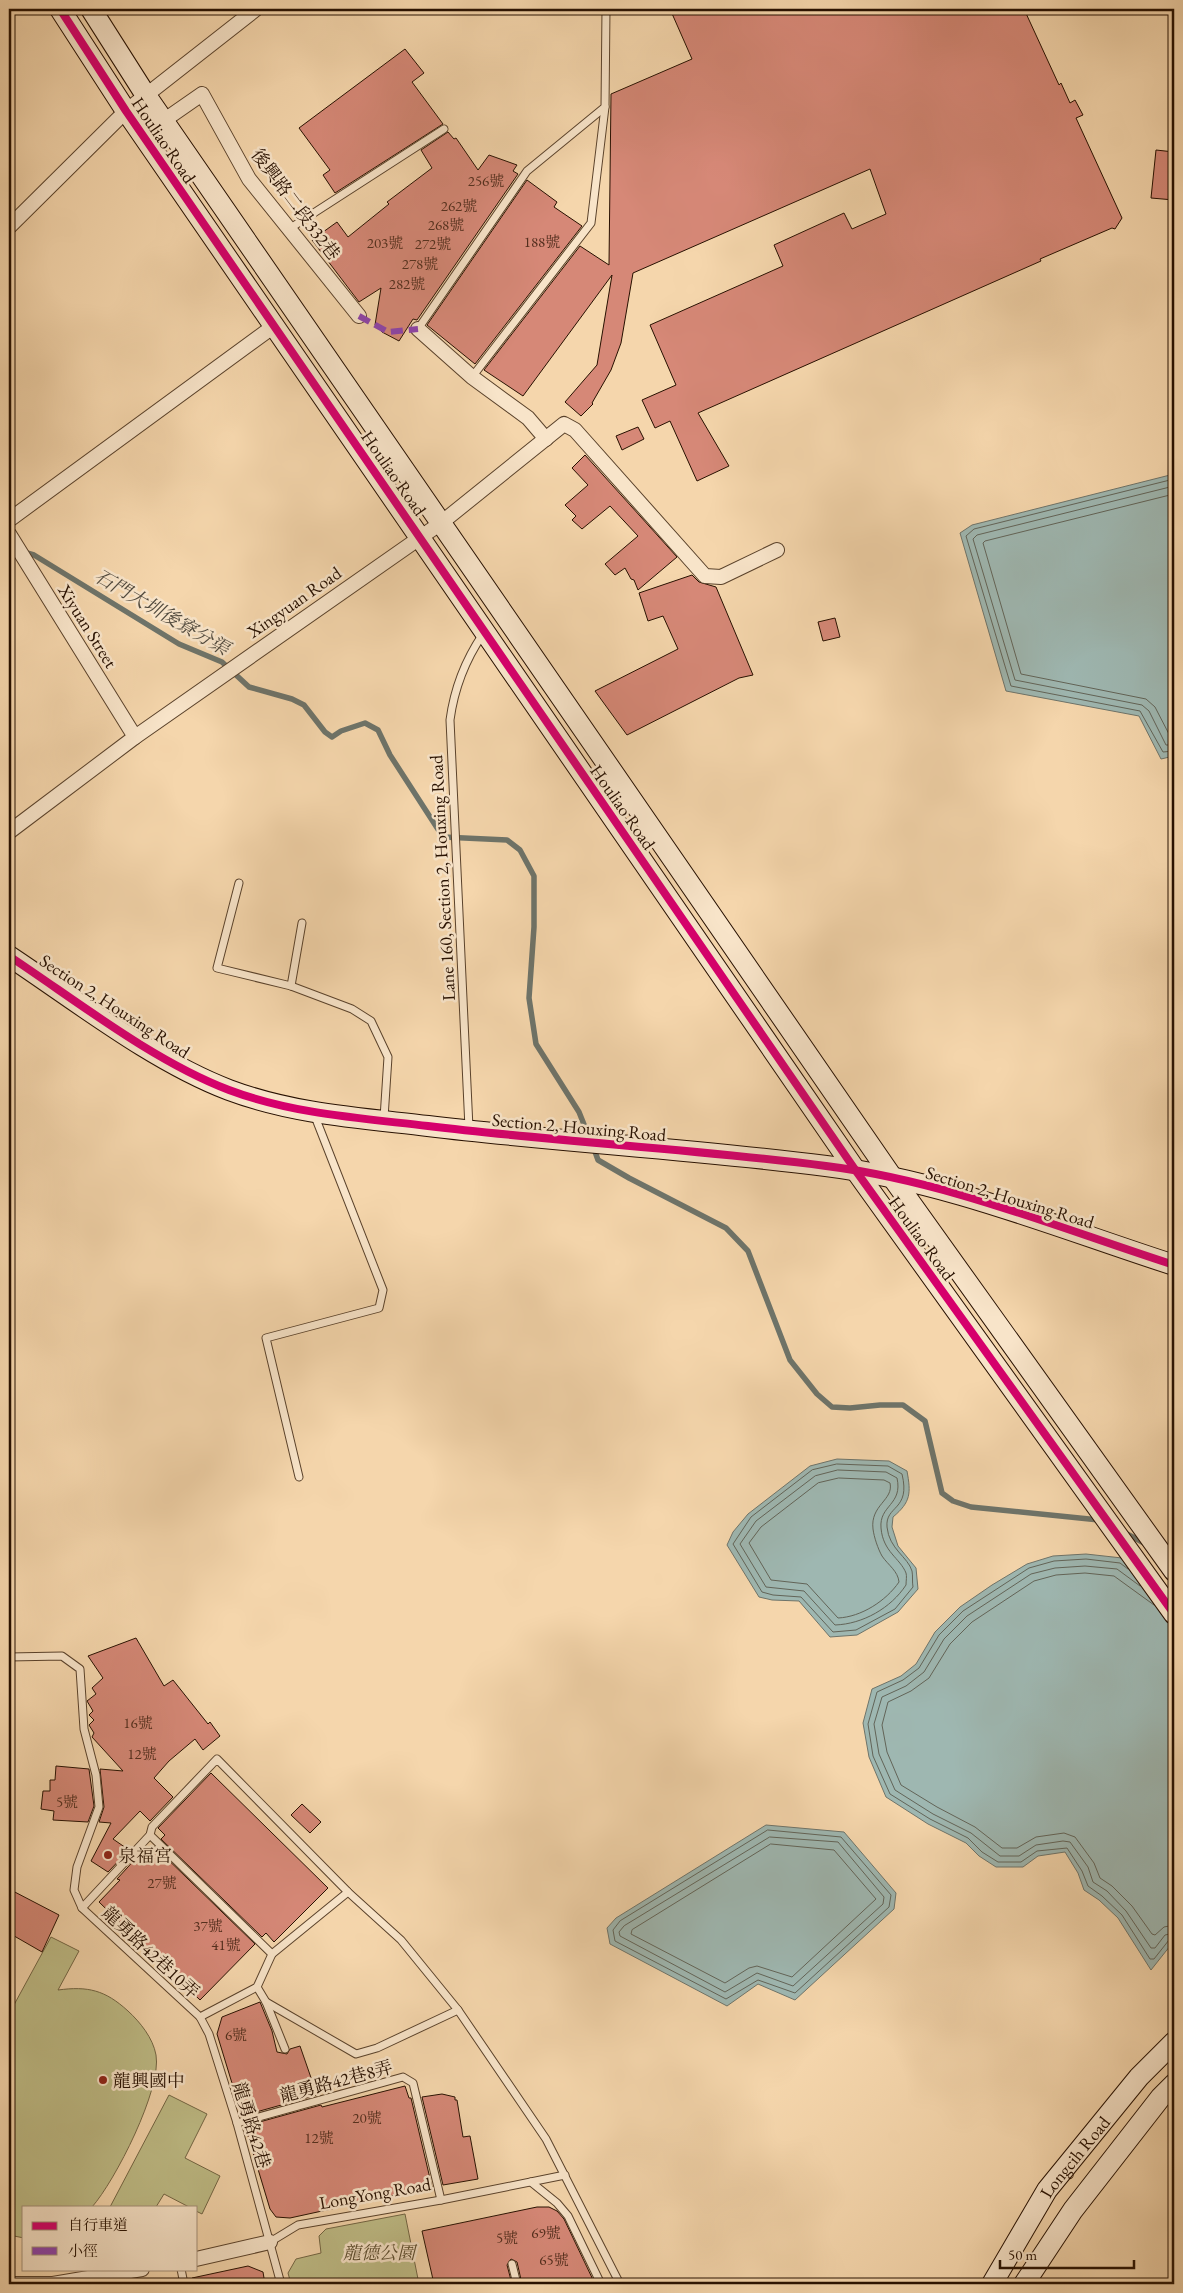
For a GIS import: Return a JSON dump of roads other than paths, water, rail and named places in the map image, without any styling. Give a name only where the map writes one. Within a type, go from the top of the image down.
[{"type":"street","name":"Houliao Road","points":[[60,9],[142,135],[856,1171],[1174,1614]]},
{"type":"street","name":"Houliao Road","points":[[91,9],[163,121],[892,1177],[1174,1571]]},
{"type":"street","points":[[9,227],[126,110],[256,9]]},
{"type":"street","name":"後興路二段332巷","points":[[142,135],[202,94],[249,179],[359,316]]},
{"type":"street","points":[[9,520],[274,326]]},
{"type":"street","points":[[418,328],[472,377],[528,418],[546,439]]},
{"type":"street","name":"Xingyuan Road","points":[[9,832],[135,737],[419,536],[441,523],[564,424],[575,430],[705,576],[721,577],[777,550]]},
{"type":"street","name":"Xiyuan Street","points":[[9,534],[135,737]]},
{"type":"street","name":"Section 2, Houxing Road","points":[[9,956],[102,1019],[184,1069],[227,1089],[269,1103],[314,1114],[828,1166],[892,1177],[952,1191],[1174,1264]]},
{"type":"street","name":"Longcih Road","points":[[992,2284],[1047,2190],[1140,2077],[1174,2042]]},
{"type":"street","name":"Longcih Road","points":[[1024,2284],[1102,2173],[1174,2084]]},
{"type":"street","points":[[1030,2218],[1057,2235]]},
{"type":"street","name":"LongYong Road","points":[[198,2259],[270,2242]]},
{"type":"street","points":[[9,2284],[53,2284],[136,2270]]},
{"type":"lane","points":[[472,377],[591,223],[605,107],[606,9]]},
{"type":"lane","points":[[418,328],[527,171],[605,107]]},
{"type":"lane","points":[[289,229],[444,129]]},
{"type":"lane","name":"Lane 160, Section 2, Houxing Road","points":[[469,1131],[450,720],[453,696],[475,646],[484,632]]},
{"type":"lane","points":[[239,883],[217,968],[291,986],[352,1009],[371,1021],[388,1057],[384,1121]]},
{"type":"lane","points":[[291,986],[302,923]]},
{"type":"lane","points":[[299,1477],[266,1338],[379,1308],[383,1290],[314,1114]]},
{"type":"lane","points":[[9,1657],[62,1656],[80,1669],[84,1729],[96,1775],[99,1807],[77,1867],[74,1890],[82,1908],[150,1835],[152,1827],[217,1759],[348,1892],[400,1940],[458,2010],[546,2139],[620,2284]]},
{"type":"lane","points":[[150,1835],[272,1954]]},
{"type":"lane","points":[[200,2017],[257,1987],[272,1954],[348,1892]]},
{"type":"lane","name":"龍勇路42巷10弄","points":[[82,1908],[200,2017]]},
{"type":"lane","points":[[257,1987],[266,2002],[285,2049]]},
{"type":"lane","points":[[266,2002],[356,2054],[376,2048],[458,2010]]},
{"type":"lane","name":"龍勇路42巷","points":[[200,2017],[208,2034],[237,2123],[281,2284]]},
{"type":"lane","name":"龍勇路42巷8弄","points":[[237,2123],[403,2077],[414,2083],[441,2200]]},
{"type":"lane","name":"LongYong Road","points":[[270,2242],[298,2225],[441,2200],[565,2175]]},
{"type":"lane","points":[[531,2182],[557,2203],[568,2216],[601,2284]]},
{"type":"lane","points":[[512,2264],[517,2284]]},
{"type":"lane","points":[[182,2270],[184,2284]]},
{"type":"water","points":[[1174,474],[1174,756],[1161,759],[1139,716],[1006,691],[960,533],[972,525]]},
{"type":"water","points":[[837,1459],[889,1461],[907,1471],[908,1497],[903,1507],[893,1517],[892,1527],[898,1546],[916,1568],[918,1589],[898,1612],[857,1635],[830,1637],[799,1601],[772,1600],[759,1597],[727,1545],[733,1532],[748,1514],[810,1466]]},
{"type":"water","points":[[1086,1554],[1122,1558],[1162,1589],[1174,1592],[1174,1941],[1151,1970],[1118,1918],[1099,1900],[1084,1890],[1078,1873],[1065,1852],[1038,1856],[1023,1867],[996,1867],[979,1856],[966,1843],[928,1824],[886,1797],[869,1757],[863,1723],[872,1689],[901,1676],[916,1664],[935,1632],[960,1607],[1027,1564],[1053,1556]]},
{"type":"water","points":[[766,1825],[844,1832],[896,1893],[894,1909],[795,2000],[758,1984],[727,2006],[610,1944],[607,1928],[616,1918]]},
{"type":"waterway","name":"石門大圳後寮分渠","points":[[9,548],[34,555],[179,644],[222,662],[249,687],[292,699],[304,705],[325,732],[332,737],[341,731],[365,723],[378,730],[390,755],[443,837],[507,840],[520,850],[534,876],[534,927],[529,998],[536,1044],[579,1112],[589,1137]]},
{"type":"waterway","name":"石門大圳後寮分渠","points":[[593,1146],[598,1160],[726,1228],[748,1251],[790,1360],[817,1394],[832,1407],[850,1408],[903,1405],[925,1421],[942,1493],[953,1501],[971,1507],[1099,1520]]},
{"type":"waterway","name":"石門大圳後寮分渠","points":[[1125,1533],[1146,1544]]},
{"type":"place","name":"泉福宮","points":[[108,1855]]},
{"type":"place","name":"龍興國中","points":[[103,2080]]},
{"type":"park label","name":"龍德公園","points":[[379,2252]]}]
